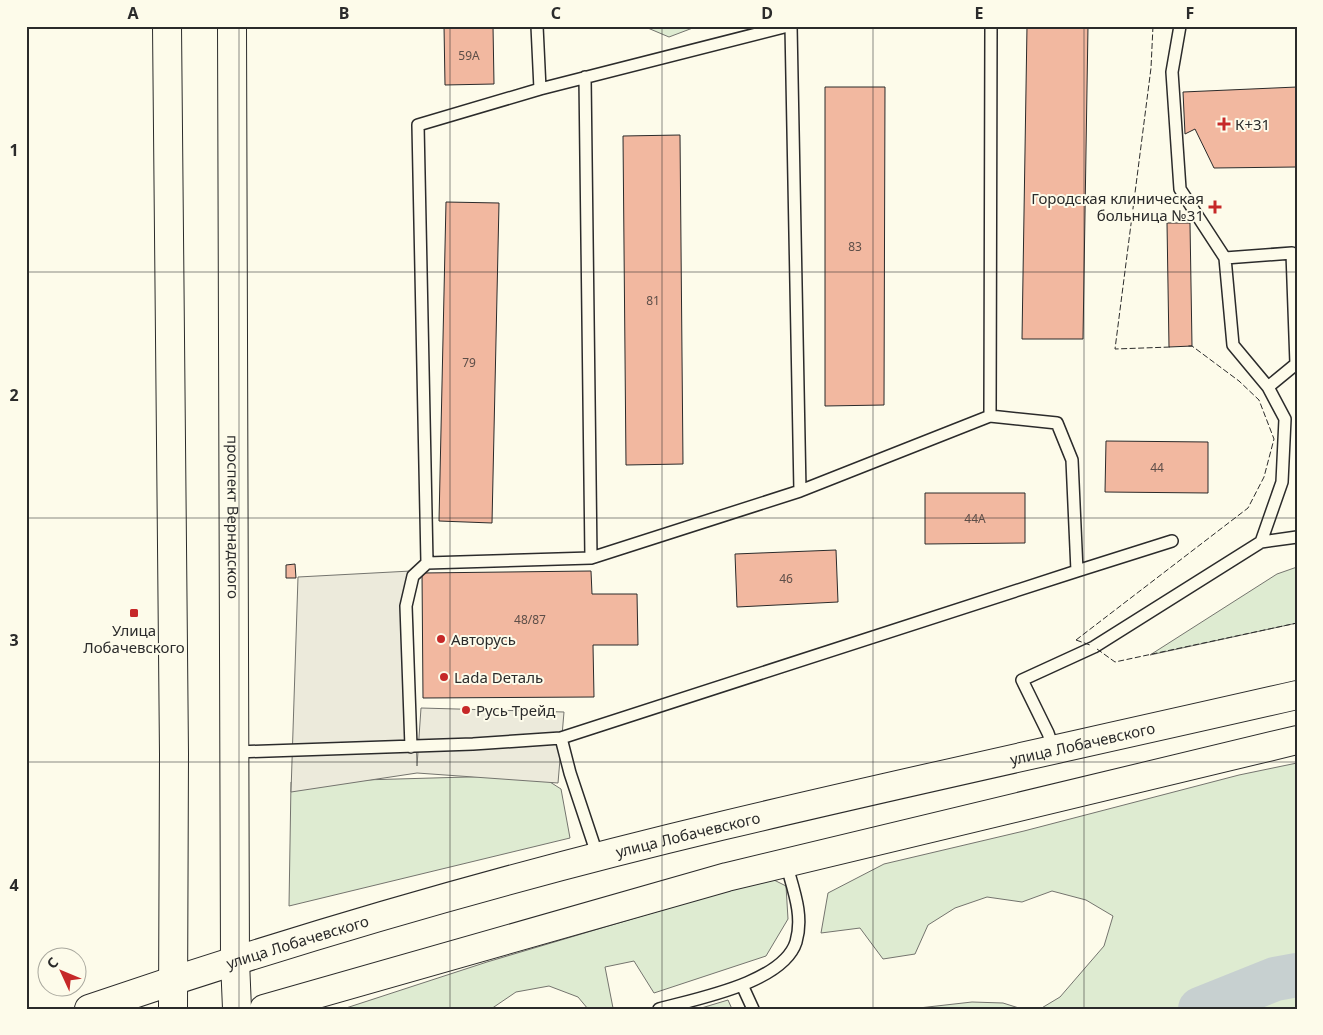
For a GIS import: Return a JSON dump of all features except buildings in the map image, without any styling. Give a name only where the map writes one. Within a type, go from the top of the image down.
[{"type":"main road","points":[[167,26],[174,744],[173,1009]]},
{"type":"main road","name":"проспект Вернадского","points":[[232,26],[236,752],[235,961],[237,1009]]},
{"type":"main road","name":"улица Лобачевского","points":[[88,1009],[235,961],[598,857],[722,826],[1297,695]]},
{"type":"main road","points":[[264,1009],[727,877],[1297,740]]},
{"type":"lane","points":[[537,26],[540,89]]},
{"type":"lane","points":[[427,563],[418,125],[540,89],[789,26],[800,491]]},
{"type":"lane","points":[[990,416],[991,26]]},
{"type":"lane","points":[[1180,26],[1172,72],[1180,189],[1225,258],[1233,344],[1268,388],[1285,419],[1282,482],[1261,542]]},
{"type":"lane","points":[[585,78],[591,558]]},
{"type":"lane","points":[[1225,258],[1292,252],[1296,364],[1268,388]]},
{"type":"lane","points":[[411,746],[406,606],[413,576],[427,563],[591,558],[800,491],[990,416],[1057,423],[1072,460],[1077,572]]},
{"type":"lane","points":[[1054,750],[1048,733],[1022,680],[1094,647],[1261,542],[1297,537]]},
{"type":"lane","points":[[236,752],[411,746],[562,738],[1172,541]]},
{"type":"lane","points":[[562,738],[570,773],[598,857]]},
{"type":"lane","points":[[659,1009],[758,979],[788,956],[796,943],[798,924],[797,902],[786,863]]},
{"type":"lane","points":[[742,985],[752,1009]]},
{"type":"green space","points":[[643,26],[698,26],[669,37]]},
{"type":"green space","points":[[1297,567],[1297,623],[1150,655],[1277,574]]},
{"type":"green space","points":[[1297,763],[1297,1009],[1040,1009],[1060,997],[1104,946],[1113,916],[1086,900],[1052,891],[1022,902],[987,897],[955,908],[928,925],[915,954],[883,959],[860,928],[821,933],[828,893],[884,864],[1024,831],[1239,775]]},
{"type":"green space","points":[[539,775],[561,789],[570,838],[289,906],[291,782]]},
{"type":"green space","points":[[770,878],[786,886],[788,919],[766,956],[654,993],[634,961],[605,967],[613,1008],[588,1009],[578,997],[549,986],[516,992],[491,1009],[343,1009],[487,962]]},
{"type":"green space","points":[[728,1000],[732,1009],[698,1009]]},
{"type":"green space","points":[[972,1002],[1003,1003],[1022,1009],[910,1009]]},
{"type":"shaded area","points":[[411,571],[417,766],[421,708],[564,712],[558,783],[417,773],[291,792],[298,577]]},
{"type":"waterway","points":[[1200,1009],[1275,979],[1297,975]]},
{"type":"fence","points":[[1153,26],[1151,68],[1115,349],[1171,347]]},
{"type":"fence","points":[[1076,640],[1248,508],[1264,477],[1274,439],[1259,400],[1239,381],[1192,346],[1188,346]]},
{"type":"fence","points":[[1097,649],[1115,662],[1297,623]]},
{"type":"fence","points":[[1076,640],[1090,645]]},
{"type":"place","name":"К+31","points":[[1224,124]]},
{"type":"place","name":"Городская клиническая больница №31","points":[[1215,207]]},
{"type":"place","name":"Улица Лобачевского","points":[[134,613]]},
{"type":"place","name":"Авторусь","points":[[441,639]]},
{"type":"place","name":"Lada Dеталь","points":[[444,677]]},
{"type":"place","name":"Русь Трейд","points":[[466,710]]}]
